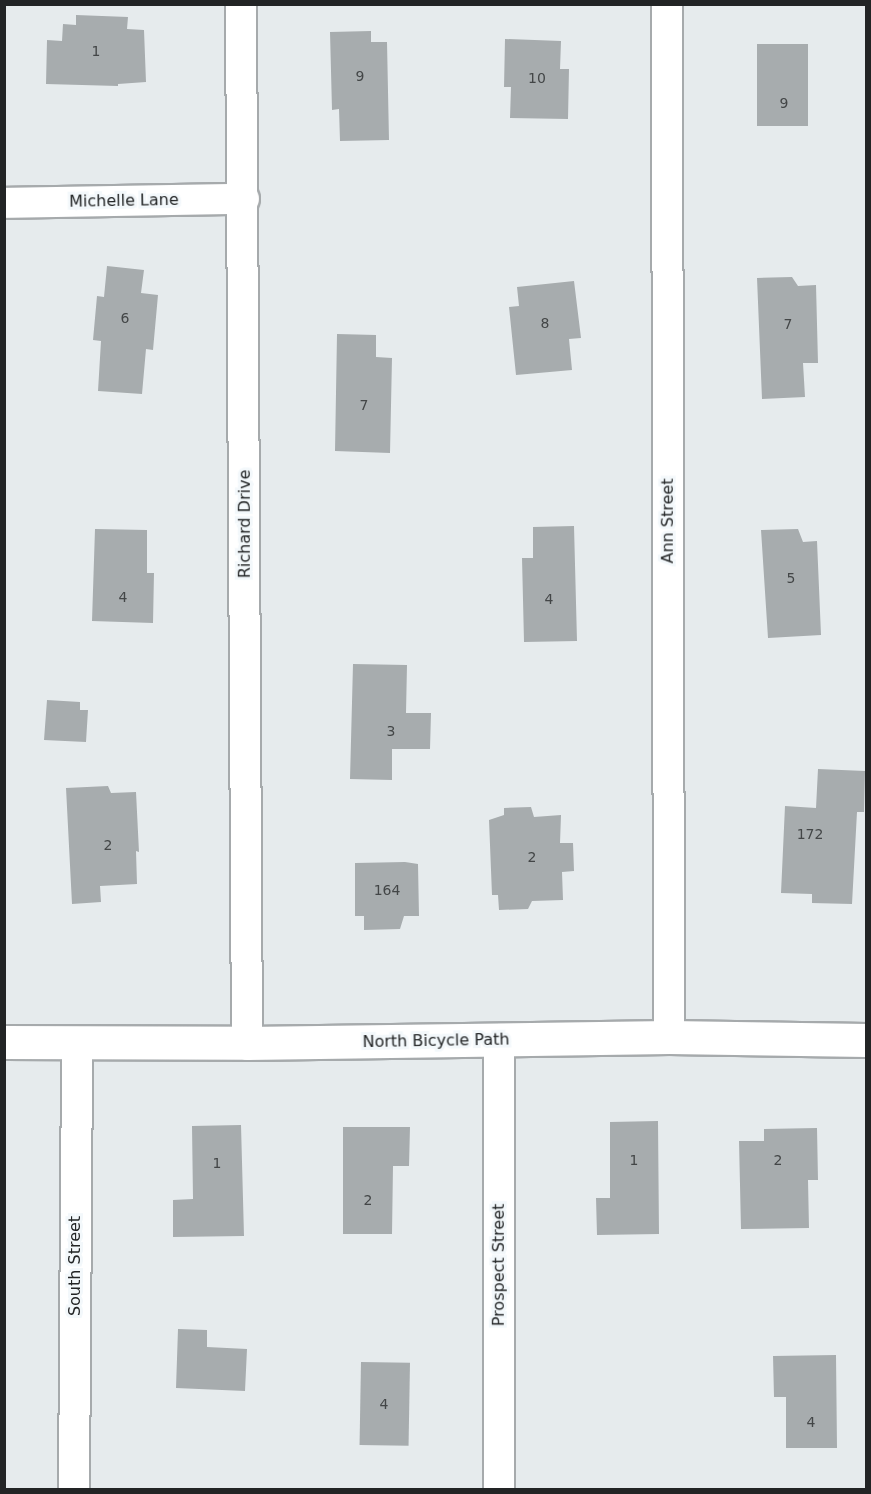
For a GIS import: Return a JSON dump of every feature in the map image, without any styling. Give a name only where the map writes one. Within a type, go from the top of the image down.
[{"type":"street","name":"Richard Drive","points":[[241,4],[244,199],[247,1043]]},
{"type":"street","name":"Ann Street","points":[[667,4],[669,1037]]},
{"type":"street","name":"Michelle Lane","points":[[4,203],[244,199]]},
{"type":"street","name":"North Bicycle Path","points":[[4,1042],[247,1043],[669,1037],[867,1040]]},
{"type":"street","name":"Prospect Street","points":[[499,1040],[499,1490]]},
{"type":"street","name":"South Street","points":[[74,1490],[77,1042]]},
{"type":"building","points":[[76,15],[128,17],[127,29],[144,30],[146,82],[118,84],[118,86],[46,84],[47,40],[62,41],[63,24],[76,25]]},
{"type":"building","points":[[371,31],[371,42],[387,42],[389,140],[340,141],[339,109],[332,110],[330,32]]},
{"type":"building","points":[[505,39],[561,41],[560,69],[569,69],[568,119],[510,118],[511,87],[504,87]]},
{"type":"building","points":[[757,44],[808,44],[808,126],[757,126]]},
{"type":"building","points":[[107,266],[144,270],[141,293],[158,295],[153,350],[146,349],[142,394],[98,391],[101,341],[93,340],[97,296],[104,297]]},
{"type":"building","points":[[792,277],[798,286],[816,285],[818,363],[803,363],[805,397],[762,399],[757,278]]},
{"type":"building","points":[[574,281],[581,338],[569,339],[572,370],[516,375],[509,307],[519,306],[517,287]]},
{"type":"building","points":[[337,334],[376,335],[376,357],[392,358],[390,453],[335,451]]},
{"type":"building","points":[[574,526],[577,641],[524,642],[522,558],[533,558],[533,527]]},
{"type":"building","points":[[95,529],[147,530],[147,573],[154,573],[153,623],[92,621]]},
{"type":"building","points":[[798,529],[803,542],[817,541],[821,635],[768,638],[761,530]]},
{"type":"building","points":[[353,664],[407,665],[406,713],[431,713],[430,749],[392,749],[392,780],[350,779]]},
{"type":"building","points":[[47,700],[80,702],[80,710],[88,710],[86,742],[44,740]]},
{"type":"building","points":[[818,769],[865,771],[864,812],[857,812],[852,904],[812,903],[812,894],[781,893],[785,806],[816,808]]},
{"type":"building","points":[[108,786],[111,793],[136,792],[139,852],[136,851],[137,884],[100,886],[101,902],[72,904],[66,788]]},
{"type":"building","points":[[531,807],[534,817],[561,815],[560,843],[573,843],[574,871],[562,872],[563,900],[532,901],[528,909],[499,910],[498,895],[492,895],[489,820],[504,815],[504,808]]},
{"type":"building","points":[[355,863],[418,864],[419,916],[404,916],[400,929],[364,930],[364,916],[355,916]]},
{"type":"building","points":[[658,1121],[659,1234],[597,1235],[596,1198],[610,1198],[610,1122]]},
{"type":"building","points":[[241,1125],[244,1236],[173,1237],[173,1200],[193,1199],[192,1126]]},
{"type":"building","points":[[343,1127],[410,1127],[409,1166],[393,1166],[392,1234],[343,1234]]},
{"type":"building","points":[[817,1128],[818,1180],[808,1180],[809,1228],[741,1229],[739,1141],[764,1141],[764,1129]]},
{"type":"building","points":[[178,1329],[207,1330],[207,1347],[247,1349],[245,1391],[176,1388]]},
{"type":"building","points":[[836,1355],[837,1448],[786,1448],[786,1397],[774,1397],[773,1356]]},
{"type":"building","points":[[361,1362],[410,1363],[409,1446],[360,1445]]}]
